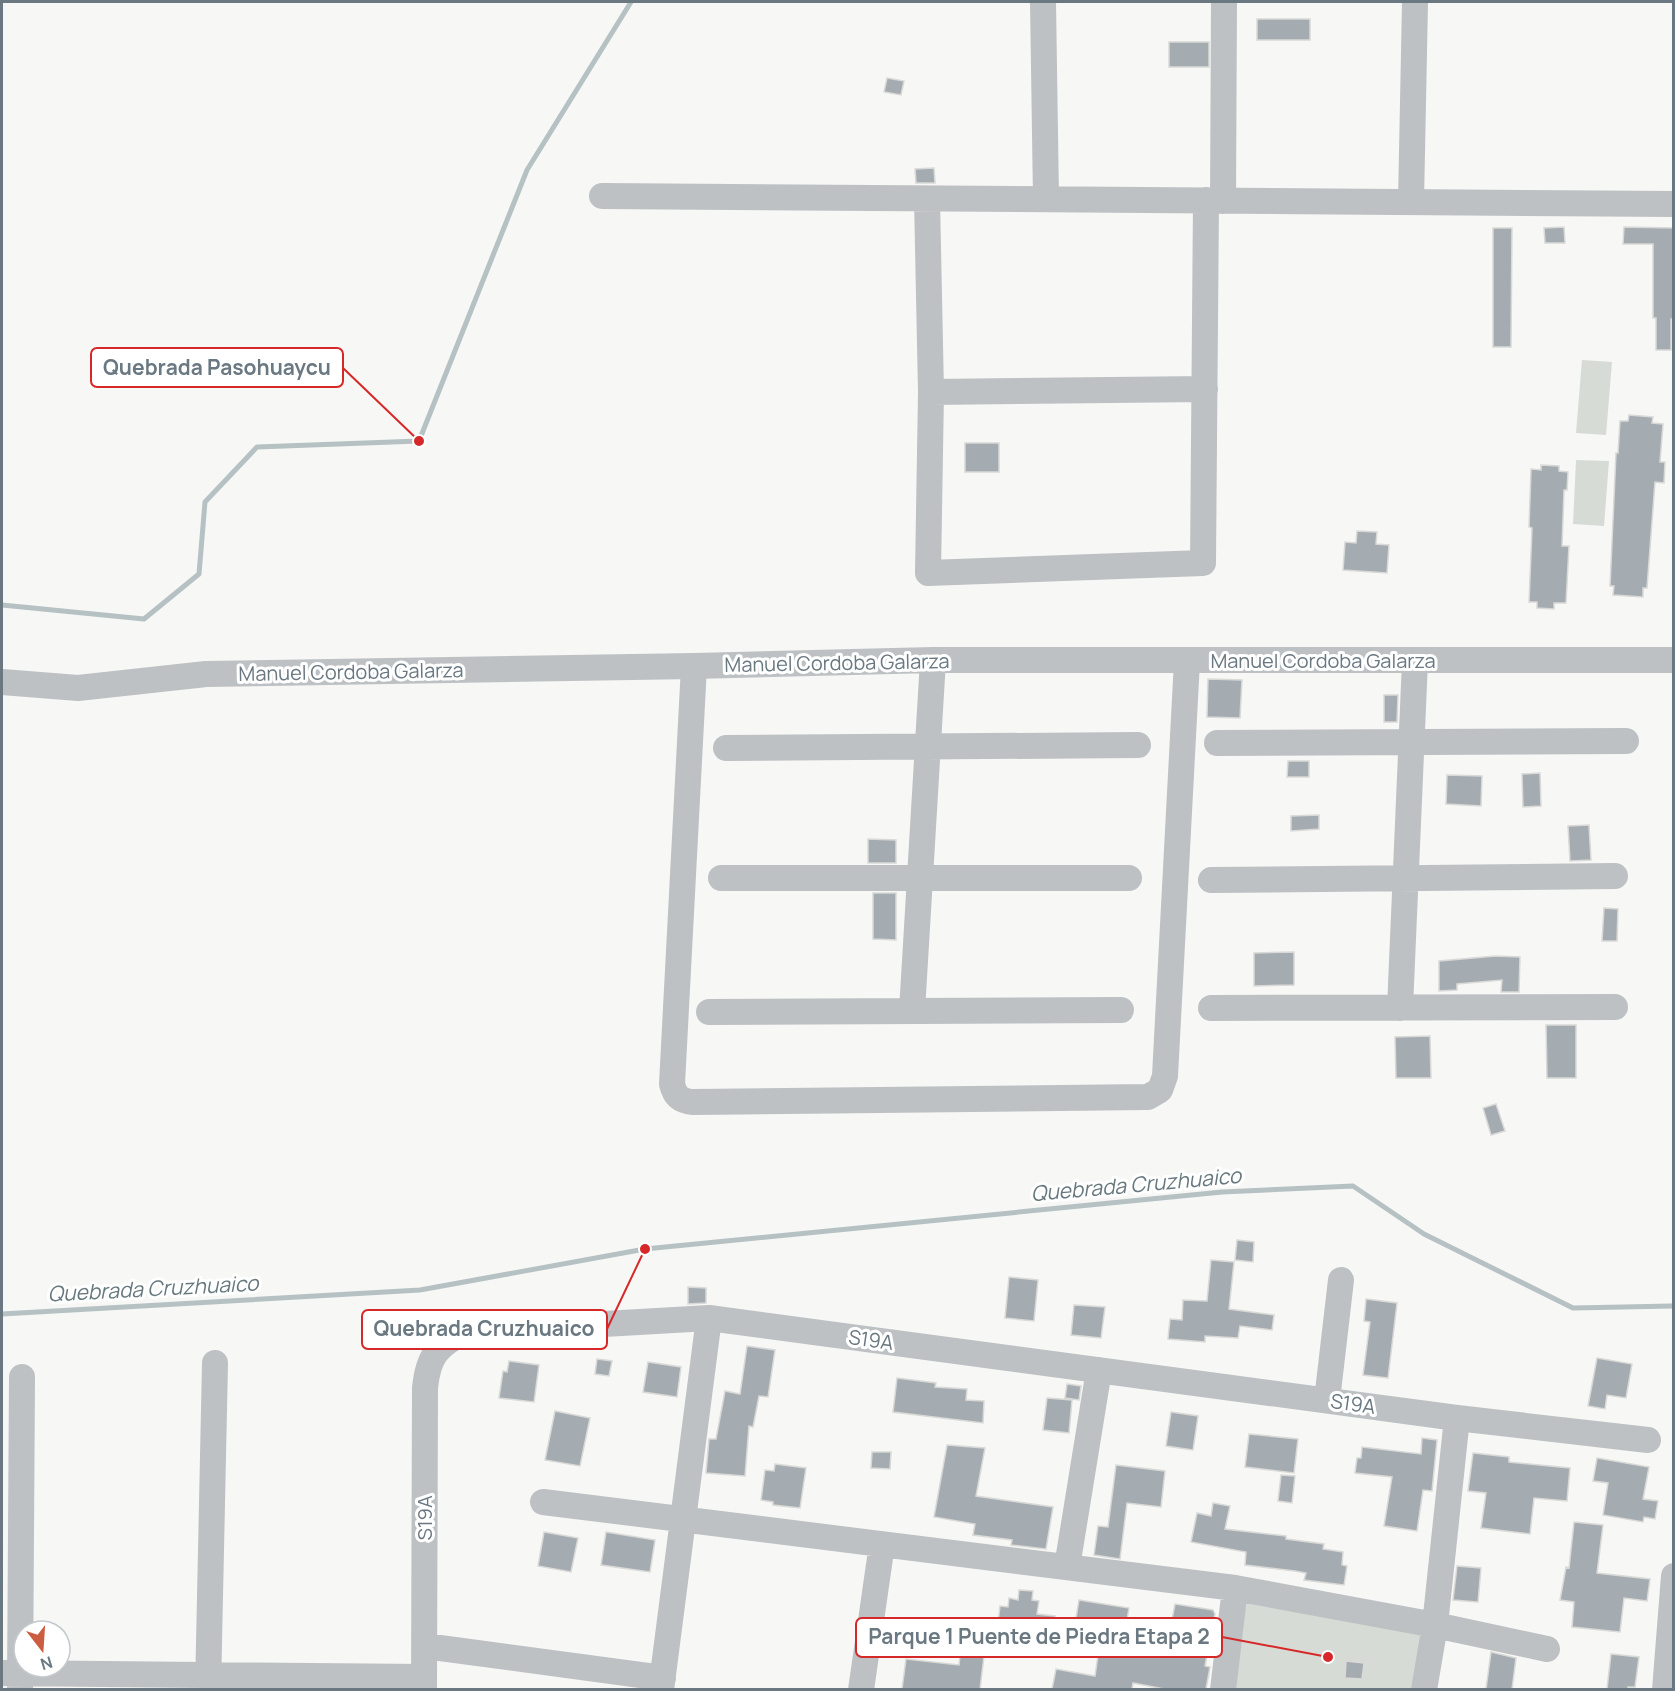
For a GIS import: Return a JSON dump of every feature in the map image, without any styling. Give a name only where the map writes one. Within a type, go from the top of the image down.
[{"type":"street","points":[[1043,2],[1046,199]]},
{"type":"street","points":[[927,199],[931,392],[928,573],[1203,563],[1205,389],[1224,2]]},
{"type":"street","points":[[1411,202],[1414,2]]},
{"type":"street","points":[[602,196],[1674,204]]},
{"type":"street","points":[[931,392],[1205,389]]},
{"type":"street","points":[[912,1011],[933,660]]},
{"type":"street","name":"Manuel Cordoba Galarza","points":[[2,682],[78,688],[206,674],[933,660],[1674,660]]},
{"type":"street","points":[[694,666],[672,1084],[678,1098],[693,1102],[1148,1097],[1155,1094],[1163,1084],[1165,1076],[1187,661]]},
{"type":"street","points":[[1401,1008],[1415,661]]},
{"type":"street","points":[[1218,743],[1626,741]]},
{"type":"street","points":[[726,748],[1138,745]]},
{"type":"street","points":[[1211,880],[1615,876]]},
{"type":"street","points":[[721,878],[1129,878]]},
{"type":"street","points":[[1210,1008],[1615,1007]]},
{"type":"street","points":[[709,1012],[1121,1010]]},
{"type":"street","points":[[1326,1401],[1341,1280]]},
{"type":"street","points":[[424,1646],[662,1684],[709,1318]]},
{"type":"street","name":"S19A","points":[[424,1683],[425,1388],[427,1369],[435,1353],[448,1340],[465,1332],[709,1318],[1326,1401],[1648,1440]]},
{"type":"street","points":[[208,1682],[215,1363]]},
{"type":"street","points":[[1067,1567],[1099,1370]]},
{"type":"street","points":[[16,1619],[22,1377]]},
{"type":"street","points":[[1424,1689],[1436,1624],[1457,1418]]},
{"type":"street","points":[[543,1502],[1235,1588],[1436,1624],[1547,1648]]},
{"type":"street","points":[[861,1689],[882,1544]]},
{"type":"street","points":[[1665,1689],[1674,1576]]},
{"type":"street","points":[[1223,1689],[1235,1588]]},
{"type":"street","points":[[62,1679],[424,1683]]},
{"type":"shaded area","points":[[1582,360],[1612,362],[1606,435],[1576,433]]},
{"type":"shaded area","points":[[1576,460],[1609,461],[1604,526],[1573,524]]},
{"type":"shaded area","points":[[1235,1588],[1435,1625],[1424,1689],[1223,1690]]},
{"type":"building","points":[[1257,19],[1310,19],[1310,40],[1257,40]]},
{"type":"building","points":[[1169,42],[1209,42],[1209,67],[1169,67]]},
{"type":"building","points":[[887,78],[904,81],[901,95],[884,92]]},
{"type":"building","points":[[934,168],[935,183],[916,183],[915,169]]},
{"type":"building","points":[[1564,227],[1565,243],[1545,243],[1544,228]]},
{"type":"building","points":[[1624,227],[1674,228],[1671,350],[1656,350],[1656,318],[1653,318],[1653,244],[1623,244]]},
{"type":"building","points":[[1493,228],[1512,228],[1511,347],[1493,347]]},
{"type":"building","points":[[1629,415],[1653,417],[1652,423],[1663,424],[1660,462],[1665,462],[1664,483],[1655,482],[1647,588],[1643,588],[1643,597],[1613,595],[1614,586],[1610,586],[1616,453],[1618,453],[1620,421],[1628,421]]},
{"type":"building","points":[[965,443],[999,443],[999,472],[965,472]]},
{"type":"building","points":[[1541,465],[1559,466],[1559,471],[1568,472],[1567,490],[1564,490],[1562,546],[1569,546],[1566,603],[1554,603],[1554,609],[1537,608],[1537,602],[1529,602],[1532,528],[1529,527],[1531,469],[1541,470]]},
{"type":"building","points":[[1357,531],[1377,532],[1376,544],[1389,545],[1387,573],[1343,570],[1345,542],[1356,543]]},
{"type":"building","points":[[1208,679],[1242,680],[1240,718],[1207,717]]},
{"type":"building","points":[[1384,695],[1398,695],[1397,722],[1384,722]]},
{"type":"building","points":[[1288,761],[1309,761],[1309,777],[1287,777]]},
{"type":"building","points":[[1540,773],[1541,806],[1523,807],[1522,774]]},
{"type":"building","points":[[1447,775],[1482,776],[1481,806],[1446,804]]},
{"type":"building","points":[[1319,815],[1319,829],[1291,831],[1291,816]]},
{"type":"building","points":[[1589,825],[1591,860],[1570,861],[1568,826]]},
{"type":"building","points":[[868,839],[896,840],[896,863],[868,863]]},
{"type":"building","points":[[873,893],[896,893],[896,940],[873,939]]},
{"type":"building","points":[[1604,908],[1618,909],[1617,941],[1602,941]]},
{"type":"building","points":[[1294,952],[1294,985],[1254,986],[1254,953]]},
{"type":"building","points":[[1496,956],[1520,957],[1519,992],[1501,992],[1502,980],[1457,984],[1457,990],[1439,991],[1439,961]]},
{"type":"building","points":[[1546,1025],[1576,1025],[1576,1078],[1547,1078]]},
{"type":"building","points":[[1430,1036],[1431,1078],[1396,1078],[1395,1037]]},
{"type":"building","points":[[1496,1104],[1505,1131],[1491,1135],[1483,1108]]},
{"type":"building","points":[[1237,1240],[1254,1242],[1253,1262],[1235,1260]]},
{"type":"building","points":[[1211,1260],[1234,1262],[1229,1309],[1274,1315],[1272,1330],[1240,1326],[1238,1338],[1205,1336],[1205,1342],[1168,1339],[1170,1319],[1182,1320],[1183,1300],[1207,1301]]},
{"type":"building","points":[[1009,1277],[1038,1280],[1034,1321],[1005,1318]]},
{"type":"building","points":[[688,1287],[706,1288],[706,1303],[688,1304]]},
{"type":"building","points":[[1366,1299],[1397,1303],[1388,1378],[1363,1375],[1370,1322],[1364,1321]]},
{"type":"building","points":[[1074,1305],[1105,1307],[1101,1338],[1071,1335]]},
{"type":"building","points":[[747,1346],[775,1350],[768,1397],[759,1396],[753,1427],[749,1426],[745,1476],[706,1473],[709,1439],[716,1439],[725,1391],[740,1394]]},
{"type":"building","points":[[1597,1358],[1632,1364],[1626,1398],[1607,1395],[1605,1409],[1588,1406]]},
{"type":"building","points":[[597,1359],[612,1361],[609,1376],[595,1374]]},
{"type":"building","points":[[509,1361],[539,1365],[534,1402],[499,1398],[503,1371],[507,1372]]},
{"type":"building","points":[[648,1362],[681,1367],[677,1397],[643,1392]]},
{"type":"building","points":[[897,1378],[936,1383],[935,1387],[967,1389],[966,1400],[984,1401],[983,1423],[893,1412]]},
{"type":"building","points":[[1067,1384],[1081,1386],[1079,1400],[1065,1398]]},
{"type":"building","points":[[1047,1398],[1072,1400],[1069,1433],[1043,1430]]},
{"type":"building","points":[[555,1411],[590,1418],[580,1466],[545,1460]]},
{"type":"building","points":[[1171,1412],[1198,1416],[1193,1450],[1166,1446]]},
{"type":"building","points":[[1249,1434],[1298,1439],[1294,1473],[1245,1467]]},
{"type":"building","points":[[1422,1438],[1437,1440],[1432,1491],[1423,1490],[1417,1531],[1384,1526],[1392,1477],[1355,1473],[1357,1458],[1361,1458],[1362,1447],[1421,1454]]},
{"type":"building","points":[[947,1445],[985,1448],[976,1496],[1053,1507],[1046,1549],[1011,1545],[1012,1540],[973,1535],[975,1524],[934,1517]]},
{"type":"building","points":[[872,1452],[891,1452],[890,1469],[871,1468]]},
{"type":"building","points":[[1473,1453],[1509,1457],[1509,1462],[1570,1468],[1567,1501],[1534,1498],[1530,1534],[1481,1528],[1486,1493],[1468,1491]]},
{"type":"building","points":[[1597,1458],[1649,1467],[1643,1499],[1658,1501],[1655,1519],[1644,1517],[1643,1522],[1603,1515],[1608,1483],[1593,1481]]},
{"type":"building","points":[[775,1464],[806,1468],[800,1508],[773,1505],[773,1502],[761,1500],[765,1470],[774,1471]]},
{"type":"building","points":[[1116,1465],[1165,1471],[1161,1507],[1127,1503],[1120,1559],[1094,1555],[1098,1526],[1108,1527]]},
{"type":"building","points":[[1281,1475],[1295,1476],[1292,1503],[1278,1501]]},
{"type":"building","points":[[1213,1503],[1230,1506],[1225,1529],[1286,1536],[1286,1539],[1324,1544],[1323,1549],[1343,1552],[1342,1565],[1347,1566],[1344,1585],[1304,1580],[1306,1573],[1245,1565],[1246,1552],[1191,1542],[1197,1513],[1211,1516]]},
{"type":"building","points":[[1574,1522],[1603,1525],[1597,1573],[1650,1579],[1647,1601],[1624,1598],[1620,1632],[1572,1627],[1574,1602],[1560,1600],[1566,1567],[1569,1568]]},
{"type":"building","points":[[544,1532],[578,1538],[571,1572],[538,1566]]},
{"type":"building","points":[[606,1532],[655,1540],[650,1572],[601,1565]]},
{"type":"building","points":[[1457,1566],[1481,1568],[1478,1602],[1453,1600]]},
{"type":"building","points":[[1019,1590],[1033,1591],[1032,1600],[1039,1601],[1037,1614],[1055,1616],[1051,1655],[995,1649],[1000,1606],[1008,1607],[1009,1598],[1018,1600]]},
{"type":"building","points":[[1079,1600],[1129,1608],[1122,1650],[1165,1656],[1175,1604],[1213,1610],[1215,1614],[1205,1666],[1210,1667],[1206,1689],[1164,1689],[1133,1683],[1132,1689],[1052,1689],[1056,1669],[1095,1676],[1101,1634],[1074,1630]]},
{"type":"building","points":[[961,1645],[985,1648],[980,1689],[902,1689],[906,1659],[959,1665]]},
{"type":"building","points":[[1491,1652],[1516,1658],[1512,1689],[1486,1689]]},
{"type":"building","points":[[1611,1654],[1639,1657],[1635,1687],[1607,1689]]},
{"type":"building","points":[[1346,1661],[1364,1663],[1362,1679],[1345,1678]]},
{"type":"waterway","points":[[2,605],[144,619],[199,574],[205,502],[257,447],[419,441],[527,170],[631,2]]},
{"type":"waterway","name":"Quebrada Cruzhuaico","points":[[2,1314],[420,1290],[645,1249],[1222,1192],[1353,1186],[1424,1234],[1573,1308],[1672,1306]]},
{"type":"place","name":"Quebrada Pasohuaycu","points":[[419,441]]},
{"type":"place","name":"Quebrada Cruzhuaico","points":[[645,1249]]},
{"type":"place","name":"Parque 1 Puente de Piedra Etapa 2","points":[[1328,1657]]}]
